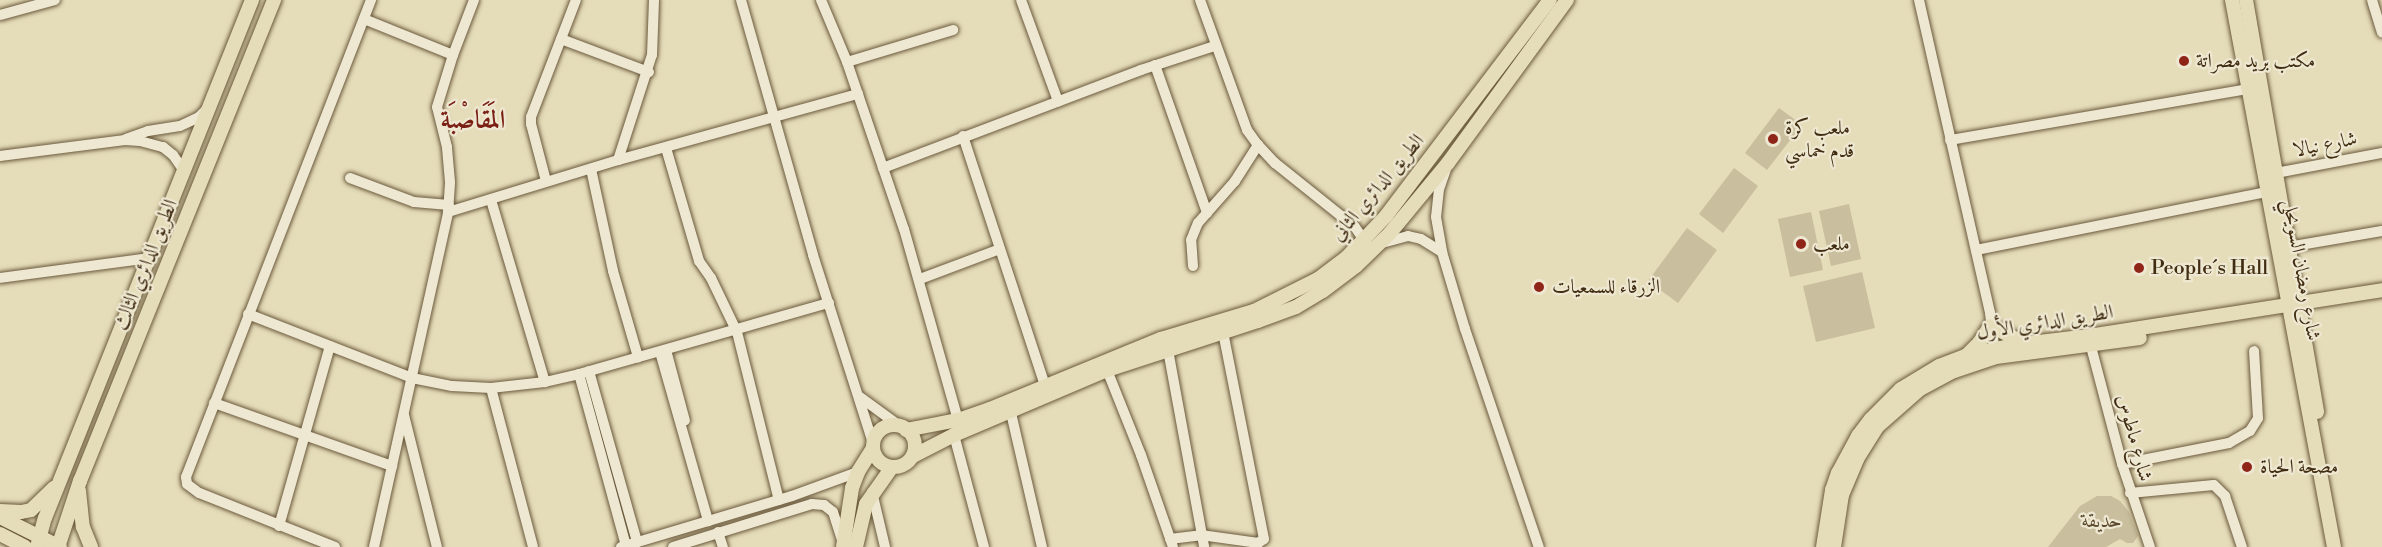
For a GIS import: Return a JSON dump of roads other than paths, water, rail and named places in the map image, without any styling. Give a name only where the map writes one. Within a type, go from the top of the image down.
[{"type":"main road","name":"الطريق الدائري الثالث","points":[[38,542],[252,0]]},
{"type":"main road","name":"الطريق الدائري الثالث","points":[[59,547],[80,481],[274,0]]},
{"type":"main road","name":"الطريق الدائري الثاني","points":[[904,428],[958,420],[1016,399],[1161,339],[1254,311],[1289,296],[1318,279],[1365,240],[1550,0]]},
{"type":"main road","name":"الطريق الدائري الثاني","points":[[913,456],[954,435],[1011,413],[1107,370],[1296,307],[1323,291],[1370,254],[1406,215],[1448,163],[1471,128],[1567,0]]},
{"type":"main road","name":"شارع رمضان السويحلي","points":[[2232,0],[2267,192],[2343,547]]},
{"type":"main road","name":"شارع رمضان السويحلي","points":[[2246,0],[2288,247],[2293,309],[2334,547]]},
{"type":"main road","points":[[1459,119],[1471,128]]},
{"type":"main road","name":"الطريق الدائري الأول","points":[[1822,547],[1827,511],[1838,472],[1870,419],[1918,376],[1967,355],[2090,341],[2293,309],[2382,290]]},
{"type":"main road","name":"الطريق الدائري الأول","points":[[2293,309],[2338,306],[2382,298]]},
{"type":"main road","points":[[1967,355],[1993,323],[2025,343]]},
{"type":"main road","name":"الطريق الدائري الأول","points":[[1834,547],[1837,517],[1848,476],[1878,426],[1920,389],[1954,371],[2025,343],[2090,341]]},
{"type":"main road","points":[[847,546],[849,502],[858,472],[873,446],[883,429],[904,428],[914,442],[913,456],[906,464],[892,467],[879,461],[873,446]]},
{"type":"main road","points":[[847,546],[872,492],[892,467]]},
{"type":"main road","points":[[80,481],[80,513],[91,547]]},
{"type":"main road","points":[[0,511],[21,513],[31,510],[60,482]]},
{"type":"main road","points":[[0,517],[38,542],[59,547]]},
{"type":"main road","points":[[0,534],[25,547]]},
{"type":"street","points":[[0,15],[55,0]]},
{"type":"street","points":[[335,547],[198,493],[187,484],[187,470],[371,0]]},
{"type":"street","points":[[374,547],[449,208],[447,147],[437,107],[453,55],[474,0]]},
{"type":"street","points":[[546,181],[531,117],[576,0]]},
{"type":"street","points":[[618,160],[649,72],[652,55],[654,0]]},
{"type":"street","points":[[741,0],[813,255],[873,446]]},
{"type":"street","points":[[821,0],[847,62],[920,279],[958,420]]},
{"type":"street","points":[[1021,0],[1058,101]]},
{"type":"street","points":[[1200,0],[1247,130],[1275,163],[1347,221],[1365,240],[1370,254]]},
{"type":"street","points":[[1919,0],[2001,352]]},
{"type":"street","points":[[2372,0],[2382,32]]},
{"type":"street","points":[[364,20],[453,55]]},
{"type":"street","points":[[847,62],[953,30]]},
{"type":"street","points":[[561,39],[649,72]]},
{"type":"street","points":[[883,168],[1155,65],[1215,46]]},
{"type":"street","points":[[1155,65],[1207,213]]},
{"type":"street","points":[[1950,140],[2247,89]]},
{"type":"street","points":[[350,178],[410,201],[449,208],[491,200],[618,160],[858,94]]},
{"type":"street","points":[[125,140],[142,132],[190,122],[211,106]]},
{"type":"street","points":[[963,136],[1045,386]]},
{"type":"street","points":[[0,156],[125,140],[140,141],[163,147],[173,155],[184,171]]},
{"type":"street","points":[[1193,266],[1191,240],[1198,223],[1235,181],[1258,145]]},
{"type":"street","points":[[666,148],[699,261],[711,278],[737,332],[779,500]]},
{"type":"street","name":"شارع نيالا","points":[[2276,173],[2382,153]]},
{"type":"street","points":[[1448,163],[1439,189],[1436,218],[1442,252],[1465,328],[1539,547]]},
{"type":"street","points":[[591,169],[613,271],[638,357]]},
{"type":"street","points":[[1976,250],[2267,192]]},
{"type":"street","points":[[491,200],[545,382]]},
{"type":"street","points":[[2288,247],[2382,231]]},
{"type":"street","points":[[1381,243],[1408,236],[1420,239],[1442,252]]},
{"type":"street","points":[[920,279],[1000,249]]},
{"type":"street","points":[[0,278],[149,258]]},
{"type":"street","points":[[248,314],[412,378],[452,386],[491,388],[545,382],[584,373],[737,332],[829,303]]},
{"type":"street","points":[[1107,370],[1141,455],[1171,543],[1201,535],[1258,543],[1264,539],[1223,332]]},
{"type":"street","name":"شارع ماطوس","points":[[2090,341],[2121,464],[2150,547]]},
{"type":"street","points":[[279,526],[330,346]]},
{"type":"street","points":[[1168,350],[1204,547]]},
{"type":"street","points":[[663,351],[711,520]]},
{"type":"street","points":[[2121,464],[2229,443],[2250,430],[2258,418],[2254,351]]},
{"type":"street","points":[[584,373],[628,545],[779,500],[858,472]]},
{"type":"street","points":[[491,388],[533,547]]},
{"type":"street","points":[[859,397],[904,428]]},
{"type":"street","points":[[214,403],[392,466]]},
{"type":"street","points":[[403,412],[436,547]]},
{"type":"street","points":[[1011,413],[1042,547]]},
{"type":"street","points":[[954,435],[984,547]]},
{"type":"street","points":[[2130,493],[2214,485],[2225,496],[2242,547]]},
{"type":"street","points":[[872,492],[885,547]]},
{"type":"street","points":[[674,547],[806,505],[821,504],[833,512],[847,546]]},
{"type":"street","points":[[718,532],[723,547]]},
{"type":"place","name":"مكتب بريد مصراتة","points":[[2184,61]]},
{"type":"place","name":"ملعب كرة قدم خماسي","points":[[1773,139]]},
{"type":"place","name":"ملعب","points":[[1801,244]]},
{"type":"place","name":"People´s Hall","points":[[2139,268]]},
{"type":"place","name":"الزرقاء للسمعيات","points":[[1539,287]]},
{"type":"place","name":"مصحة الحياة","points":[[2247,467]]},
{"type":"district","name":"المَقَاصْبَة","points":[[473,121]]},
{"type":"park label","name":"حديقة","points":[[2102,521]]}]
